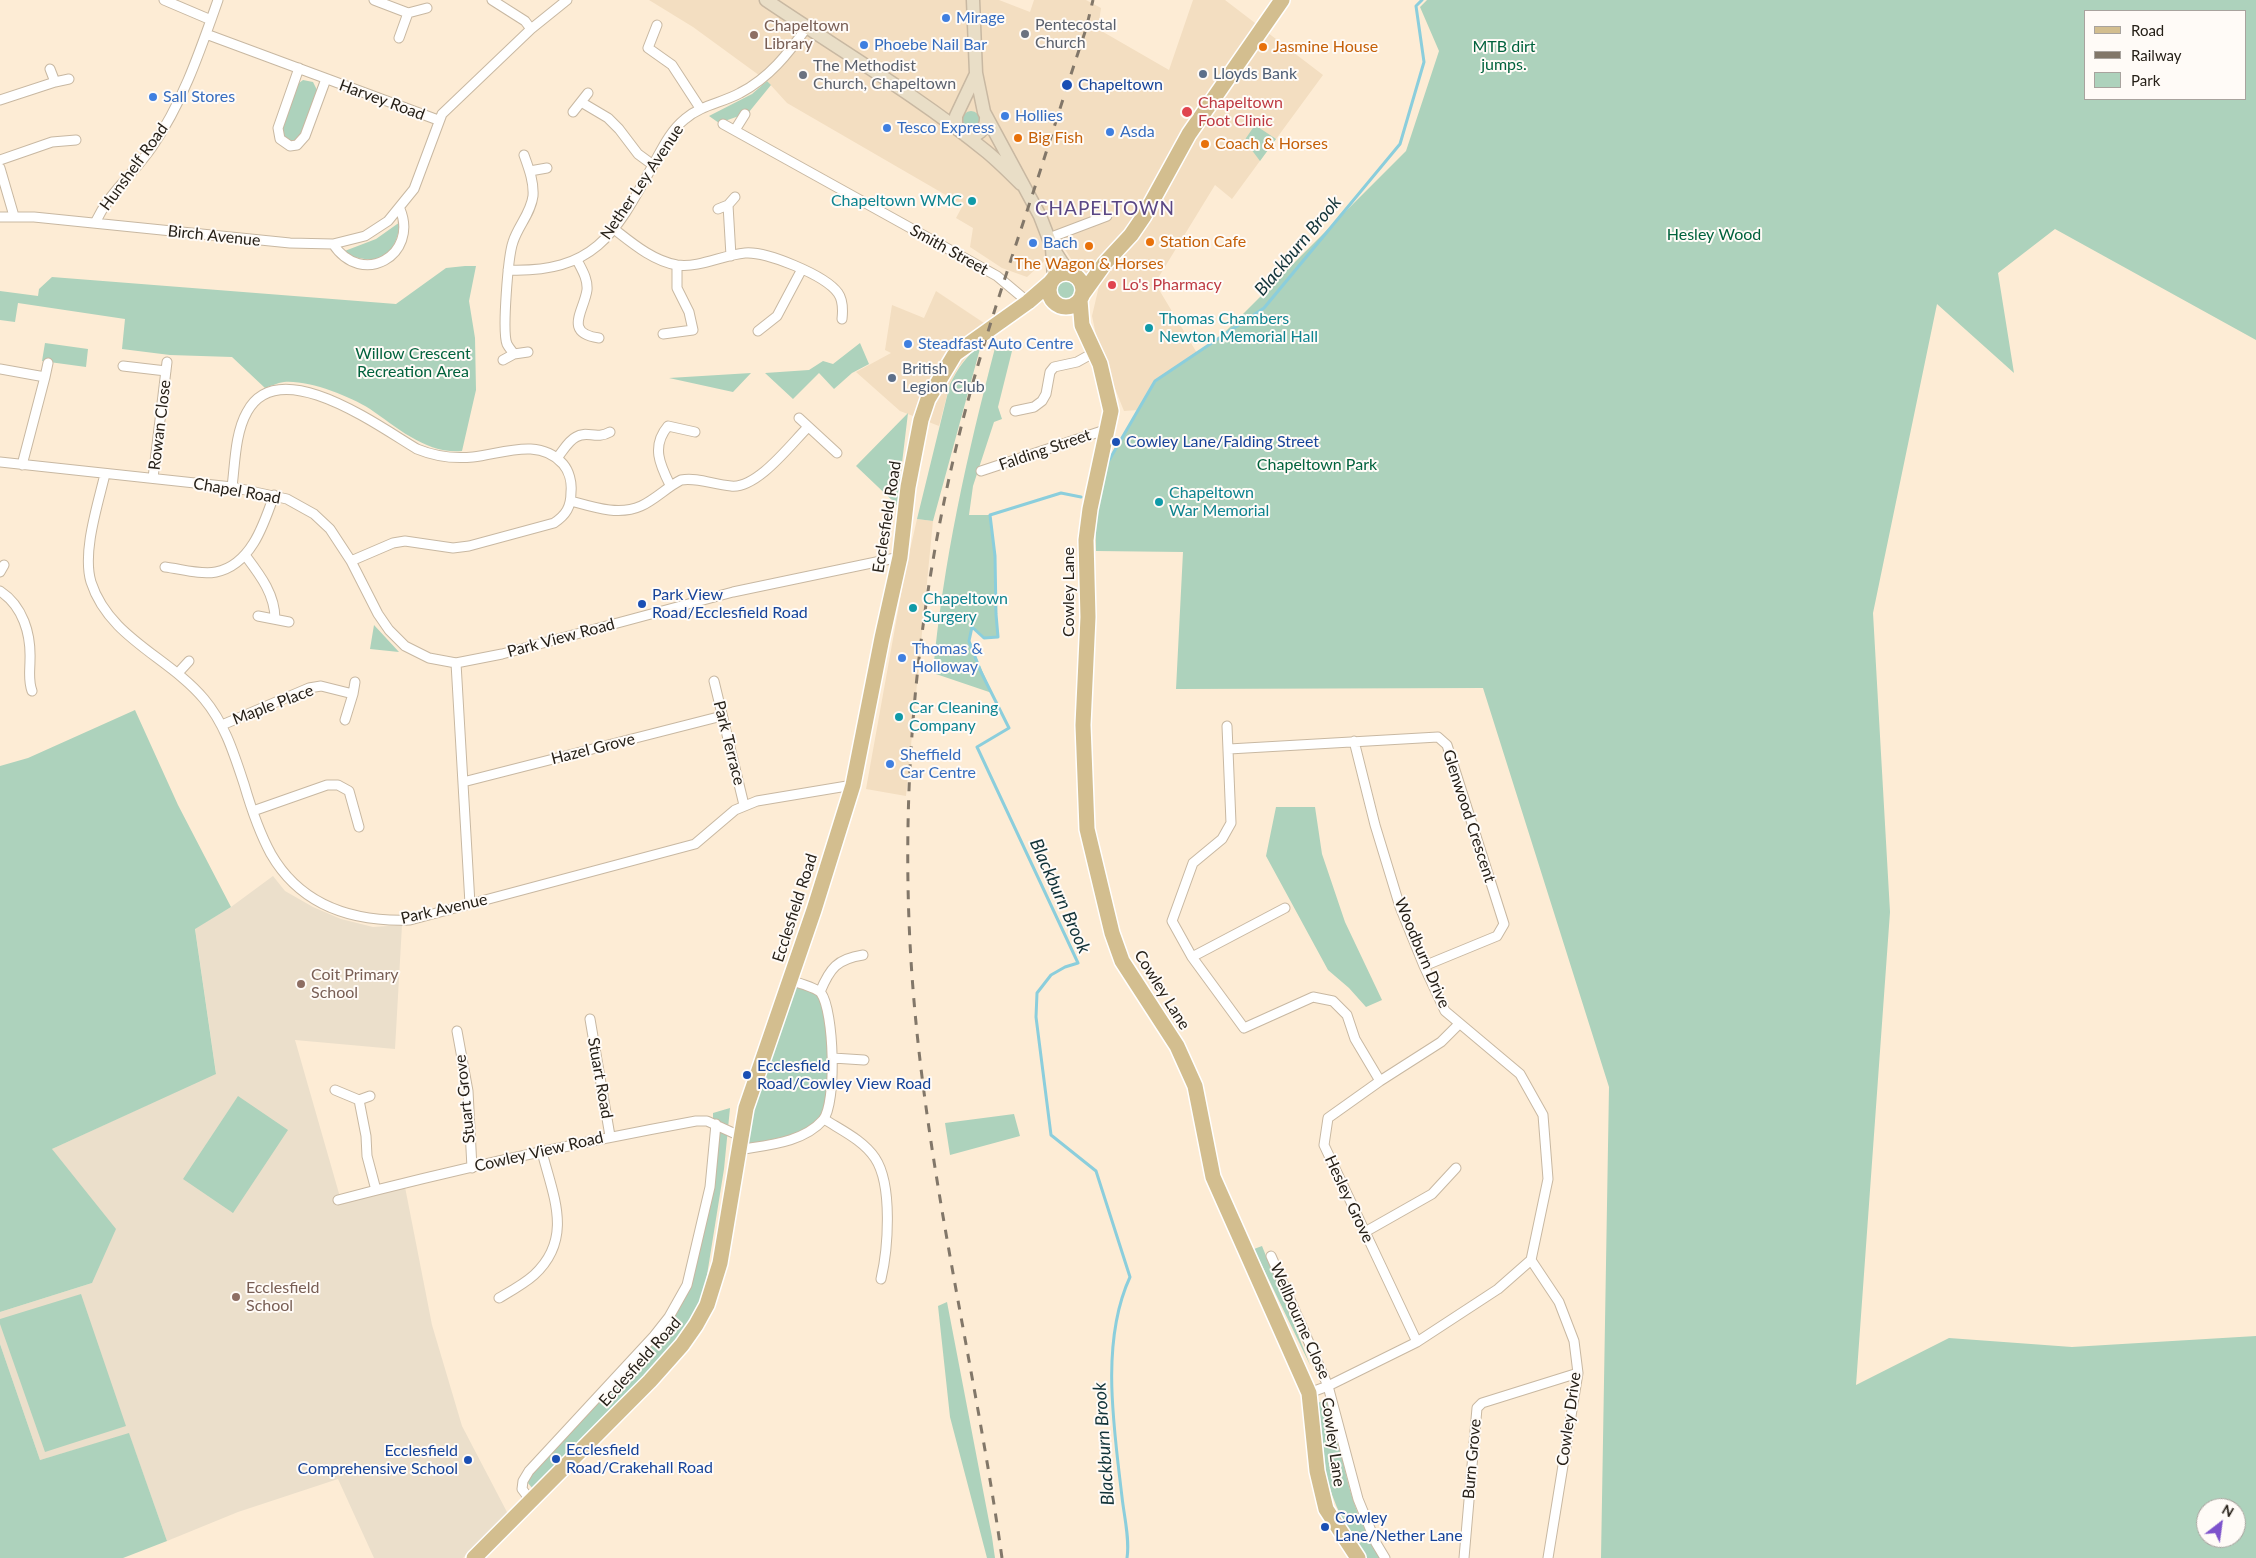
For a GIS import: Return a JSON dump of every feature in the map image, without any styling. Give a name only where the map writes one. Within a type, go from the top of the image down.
[{"type":"main road","points":[[766,0],[962,133],[989,154],[1021,184]]},
{"type":"main road","points":[[973,0],[976,73],[985,114],[985,126],[979,134],[969,136],[962,133],[956,124],[959,110],[976,73]]},
{"type":"main road","points":[[1028,302],[1071,306],[1081,297],[1105,263],[1131,236],[1189,134],[1282,0]]},
{"type":"main road","points":[[928,109],[941,116],[951,116],[970,105],[976,106],[985,114],[1051,242],[1072,274],[1082,284],[1081,297]]},
{"type":"main road","points":[[1051,242],[1052,280],[1049,293],[1057,304]]},
{"type":"main road","points":[[1052,280],[1061,274],[1090,272],[1105,263]]},
{"type":"main road","name":"Ecclesfield Road","points":[[474,1558],[650,1381],[696,1325],[707,1305],[720,1263],[746,1108],[854,785],[882,638],[900,557],[908,486],[921,420],[928,399],[955,354],[1028,302],[1052,280]]},
{"type":"main road","name":"Cowley Lane","points":[[1081,297],[1082,325],[1095,352],[1104,379],[1111,411],[1090,509],[1086,540],[1088,617],[1083,725],[1087,829],[1112,933],[1122,961],[1177,1046],[1195,1086],[1213,1177],[1309,1393],[1317,1471],[1326,1509],[1358,1558]]},
{"type":"main road","name":"Cowley Lane","points":[[1057,304],[1082,325]]},
{"type":"street","points":[[164,0],[211,20]]},
{"type":"street","name":"Hunshelf Road","points":[[95,224],[110,196],[152,148],[174,110],[188,82],[218,0]]},
{"type":"street","points":[[374,0],[408,12],[427,8]]},
{"type":"street","points":[[492,0],[525,21],[531,29]]},
{"type":"street","name":"Birch Avenue","points":[[0,217],[14,216],[290,243],[333,244],[365,236],[383,225],[400,208],[414,189],[438,120],[451,104],[531,29],[567,0]]},
{"type":"street","points":[[399,38],[408,12]]},
{"type":"street","points":[[657,25],[648,48],[672,65],[700,108]]},
{"type":"street","name":"Nether Ley Avenue","points":[[508,270],[544,269],[577,260],[595,248],[614,229],[676,128],[700,108],[739,94],[756,84],[774,69],[807,27]]},
{"type":"street","name":"Harvey Road","points":[[206,34],[438,120]]},
{"type":"street","name":"Harvey Road","points":[[299,68],[278,128],[280,139],[290,146],[297,145],[305,136],[326,79]]},
{"type":"street","points":[[50,69],[55,82]]},
{"type":"street","points":[[0,100],[69,79]]},
{"type":"street","points":[[573,112],[588,93]]},
{"type":"street","points":[[581,102],[608,118],[619,128],[638,154],[653,165]]},
{"type":"street","points":[[735,130],[745,114]]},
{"type":"street","name":"Smith Street","points":[[723,124],[997,276],[1028,302]]},
{"type":"street","points":[[0,160],[52,142],[76,140]]},
{"type":"street","points":[[514,354],[507,344],[505,332],[508,270],[513,242],[530,208],[533,197],[530,171],[524,155]]},
{"type":"street","points":[[0,168],[14,216]]},
{"type":"street","points":[[530,171],[547,168]]},
{"type":"street","points":[[718,209],[728,205],[735,197]]},
{"type":"street","points":[[728,205],[731,256]]},
{"type":"street","points":[[333,244],[340,255],[349,261],[362,265],[374,265],[385,260],[395,252],[404,231],[404,220],[400,208]]},
{"type":"street","points":[[1051,242],[1107,216]]},
{"type":"street","points":[[614,229],[648,253],[677,265],[701,263],[745,253],[770,255],[822,279],[836,291],[841,300],[842,318]]},
{"type":"street","points":[[577,260],[584,273],[587,290],[578,316],[578,325],[590,337],[599,338]]},
{"type":"street","points":[[663,334],[693,330],[689,312],[677,288],[677,265]]},
{"type":"street","points":[[758,331],[777,316],[802,270]]},
{"type":"street","points":[[503,360],[514,354],[528,352]]},
{"type":"street","points":[[1015,411],[1034,407],[1042,401],[1046,394],[1050,372],[1054,367],[1077,362],[1095,352]]},
{"type":"street","points":[[22,465],[48,363]]},
{"type":"street","name":"Rowan Close","points":[[123,366],[167,367],[153,478]]},
{"type":"street","points":[[0,369],[45,378]]},
{"type":"street","points":[[232,487],[240,435],[247,411],[260,397],[279,390],[298,392],[344,405],[407,443],[430,454],[472,457],[529,449],[550,453],[566,467],[570,476],[571,501],[562,517],[554,523],[491,541],[453,548],[400,542],[380,547],[352,562]]},
{"type":"street","points":[[800,418],[837,453]]},
{"type":"street","points":[[670,485],[660,462],[658,451],[659,439],[668,426],[696,432]]},
{"type":"street","points":[[571,501],[602,509],[630,509],[654,498],[670,485],[688,478],[739,487],[748,484],[769,466],[808,427]]},
{"type":"street","name":"Falding Street","points":[[981,471],[1108,429]]},
{"type":"street","points":[[557,458],[577,436],[583,434],[601,437],[610,432]]},
{"type":"street","name":"Chapel Road","points":[[0,462],[232,487],[286,498],[314,514],[330,529],[352,562],[378,614],[389,630],[405,646],[429,658],[456,663]]},
{"type":"street","name":"Park Avenue","points":[[105,474],[89,549],[90,581],[100,603],[120,628],[178,673],[204,698],[222,725],[253,811],[272,855],[289,877],[311,897],[346,914],[377,920],[410,920],[694,844],[735,810],[757,801],[854,785]]},
{"type":"street","points":[[165,567],[201,572],[215,572],[228,568],[245,555],[265,520],[274,495]]},
{"type":"street","points":[[245,555],[268,589],[275,609],[275,619]]},
{"type":"street","name":"Park View Road","points":[[456,663],[502,654],[733,592],[900,557]]},
{"type":"street","points":[[0,591],[17,608],[27,626],[30,644],[29,683],[32,691]]},
{"type":"street","points":[[258,616],[289,622]]},
{"type":"street","points":[[178,673],[189,661]]},
{"type":"street","points":[[456,663],[470,904]]},
{"type":"street","name":"Park Terrace","points":[[714,681],[744,805]]},
{"type":"street","points":[[345,720],[355,682]]},
{"type":"street","name":"Maple Place","points":[[222,725],[309,688],[327,687],[353,694]]},
{"type":"street","name":"Hazel Grove","points":[[463,782],[722,716]]},
{"type":"street","points":[[1227,726],[1231,823],[1222,839],[1193,863],[1172,921],[1192,957],[1244,1028],[1314,997],[1333,1001],[1347,1015],[1355,1039],[1380,1081]]},
{"type":"street","name":"Glenwood Crescent","points":[[1229,749],[1438,737],[1447,745],[1504,924],[1497,936],[1424,966]]},
{"type":"street","name":"Woodburn Drive","points":[[1354,741],[1375,825],[1400,907],[1445,1011],[1520,1074],[1544,1115],[1548,1180],[1531,1260]]},
{"type":"street","points":[[253,811],[327,785],[338,785],[349,791],[359,827]]},
{"type":"street","points":[[1192,957],[1285,908]]},
{"type":"street","points":[[820,992],[831,969],[848,958],[863,955]]},
{"type":"street","points":[[739,1143],[774,1144],[806,1134],[824,1119],[831,1096],[833,1058],[827,1005],[820,992],[790,980]]},
{"type":"street","name":"Stuart Road","points":[[590,1018],[610,1136]]},
{"type":"street","name":"Hesley Grove","points":[[1417,1342],[1324,1145],[1328,1118],[1380,1081],[1441,1042],[1459,1024]]},
{"type":"street","name":"Stuart Grove","points":[[457,1030],[468,1092],[472,1168]]},
{"type":"street","points":[[833,1058],[867,1060]]},
{"type":"street","points":[[336,1090],[359,1100],[370,1096]]},
{"type":"street","points":[[359,1100],[366,1136],[367,1156],[376,1190]]},
{"type":"street","points":[[824,1119],[862,1144],[876,1159],[885,1186],[887,1225],[885,1260],[881,1279]]},
{"type":"street","name":"Cowley View Road","points":[[338,1200],[610,1136],[696,1120],[716,1124],[739,1143]]},
{"type":"street","name":"Ecclesfield Road","points":[[531,1500],[522,1489],[523,1481],[529,1471],[654,1336],[669,1318],[687,1286],[710,1187],[716,1124]]},
{"type":"street","points":[[499,1298],[536,1274],[555,1244],[559,1228],[557,1212],[542,1152]]},
{"type":"street","points":[[1364,1232],[1432,1194],[1456,1168]]},
{"type":"street","name":"Wellbourne Close","points":[[1270,1256],[1328,1386]]},
{"type":"street","points":[[1309,1393],[1328,1386],[1417,1342],[1498,1289],[1531,1260]]},
{"type":"street","name":"Cowley Drive","points":[[1531,1260],[1559,1302],[1574,1341],[1578,1373],[1548,1558]]},
{"type":"street","name":"Burn Grove","points":[[1464,1558],[1477,1408],[1482,1403],[1578,1373]]},
{"type":"street","points":[[1328,1386],[1358,1499],[1376,1543],[1385,1558]]},
{"type":"shaded area","points":[[649,0],[999,0],[1030,12],[1034,0],[1086,0],[1101,8],[1098,29],[1169,70],[1193,0],[1225,0],[1323,75],[1232,199],[1215,185],[1155,283],[1197,353],[1156,381],[1138,410],[1124,411],[1099,349],[1092,316],[1099,286],[1077,268],[1062,245],[1027,277],[1002,268],[970,247],[973,228],[956,218],[963,205],[787,103],[767,81],[693,27]]},
{"type":"shaded area","points":[[936,291],[984,323],[981,345],[968,355],[958,368],[950,384],[939,426],[900,411],[856,372],[891,353],[885,350],[892,305],[924,318]]},
{"type":"shaded area","points":[[917,519],[933,521],[906,796],[866,789],[905,572]]},
{"type":"shaded area","name":"Ecclesfield School","points":[[273,876],[285,891],[313,907],[341,919],[373,927],[402,925],[395,1049],[295,1040],[342,1204],[405,1187],[432,1325],[462,1426],[508,1514],[463,1558],[374,1558],[338,1479],[238,1512],[167,1541],[129,1434],[40,1460],[0,1344],[0,1312],[92,1283],[52,1149],[216,1073],[195,928],[231,907]]},
{"type":"green space","name":"Hesley Wood","points":[[1427,0],[2256,0],[2256,340],[2055,229],[1998,273],[2014,373],[1937,304],[1873,613],[1890,912],[1856,1385],[1949,1338],[2072,1347],[2256,1336],[2256,1558],[1601,1558],[1609,1087],[1483,688],[1176,689],[1183,552],[1096,551],[1095,512],[1108,462],[1155,381],[1217,340],[1406,151],[1439,51],[1420,7]]},
{"type":"green space","points":[[303,80],[313,82],[317,90],[301,134],[292,142],[284,136],[284,123],[299,83]]},
{"type":"green space","points":[[767,81],[771,85],[749,112],[743,109],[739,116],[719,123],[709,116],[752,94]]},
{"type":"green space","points":[[971,111],[977,114],[980,120],[977,126],[971,129],[965,126],[962,120],[965,114]]},
{"type":"green space","points":[[1255,125],[1276,139],[1260,161],[1245,141]]},
{"type":"green space","points":[[400,222],[394,245],[382,257],[364,259],[342,252],[376,239]]},
{"type":"green space","name":"Willow Crescent Recreation Area","points":[[476,266],[469,301],[475,338],[476,390],[462,451],[449,451],[424,444],[361,404],[317,386],[281,382],[265,388],[232,357],[170,355],[122,349],[125,319],[18,303],[15,322],[0,320],[0,291],[38,296],[39,289],[52,277],[396,304],[446,268]]},
{"type":"green space","points":[[1062,280],[1070,280],[1076,286],[1076,294],[1070,300],[1062,300],[1056,294],[1056,286]]},
{"type":"green space","points":[[45,343],[88,349],[86,367],[42,361]]},
{"type":"green space","points":[[860,343],[869,364],[852,373],[834,389],[819,373],[793,399],[765,373],[809,370],[823,361],[833,364]]},
{"type":"green space","points":[[981,345],[933,521],[917,519],[950,384],[963,363]]},
{"type":"green space","points":[[995,348],[1012,351],[998,407],[1002,419],[994,422],[973,486],[969,515],[990,515],[995,556],[998,637],[984,638],[972,628],[969,641],[992,693],[933,673],[943,590],[957,509]]},
{"type":"green space","points":[[751,373],[733,392],[669,378]]},
{"type":"green space","points":[[908,413],[897,505],[856,466]]},
{"type":"green space","points":[[374,625],[399,652],[370,649]]},
{"type":"green space","points":[[135,710],[178,805],[231,907],[195,929],[216,1074],[52,1149],[116,1229],[92,1283],[0,1312],[0,766],[28,758]]},
{"type":"green space","points":[[1276,807],[1315,807],[1322,854],[1345,922],[1382,1000],[1366,1007],[1349,988],[1328,970],[1266,856]]},
{"type":"green space","points":[[790,984],[816,994],[822,1005],[828,1037],[828,1075],[824,1106],[820,1116],[814,1123],[795,1133],[743,1144]]},
{"type":"green space","points":[[238,1096],[288,1130],[233,1213],[183,1179]]},
{"type":"green space","points":[[730,1108],[724,1169],[703,1300],[691,1323],[673,1347],[533,1489],[528,1483],[531,1474],[654,1343],[691,1287],[713,1186],[713,1113]]},
{"type":"green space","points":[[1014,1114],[1020,1136],[950,1155],[945,1123]]},
{"type":"green space","points":[[1262,1246],[1311,1367],[1254,1249]]},
{"type":"green space","points":[[81,1294],[126,1426],[45,1452],[0,1324],[0,1319]]},
{"type":"green space","points":[[947,1302],[995,1558],[987,1558],[950,1417],[938,1306]]},
{"type":"green space","points":[[0,1344],[40,1460],[129,1433],[167,1541],[123,1558],[0,1558]]},
{"type":"green space","points":[[1331,1397],[1343,1460],[1354,1503],[1362,1524],[1372,1542],[1385,1558],[1367,1558],[1347,1528],[1332,1495],[1326,1472],[1318,1403]]},
{"type":"waterway","name":"Blackburn Brook","points":[[1108,462],[1155,381],[1264,308],[1400,144],[1424,62],[1416,6],[1422,0]]},
{"type":"waterway","name":"Blackburn Brook","points":[[1081,497],[1061,493],[990,515],[995,556],[998,637],[984,638],[972,627],[969,641],[981,672],[1009,728],[977,747],[1078,963],[1065,967],[1051,975],[1037,993],[1036,1017],[1051,1135],[1096,1171],[1130,1277],[1121,1302],[1115,1329],[1112,1357],[1113,1414],[1127,1535],[1127,1558]]},
{"type":"railway","points":[[1002,1558],[980,1419],[942,1210],[921,1071],[909,932],[909,792],[913,723],[929,584],[941,516],[963,418],[989,327],[1086,29],[1093,0]]},
{"type":"place","name":"Mirage","points":[[946,18]]},
{"type":"place","name":"Pentecostal Church","points":[[1025,34]]},
{"type":"place","name":"Chapeltown Library","points":[[754,35]]},
{"type":"place","name":"Phoebe Nail Bar","points":[[864,45]]},
{"type":"place","name":"Jasmine House","points":[[1263,47]]},
{"type":"place","name":"Lloyds Bank","points":[[1203,74]]},
{"type":"place","name":"The Methodist Church, Chapeltown","points":[[803,75]]},
{"type":"place","name":"Chapeltown","points":[[1067,85]]},
{"type":"place","name":"Sall Stores","points":[[153,97]]},
{"type":"place","name":"Chapeltown Foot Clinic","points":[[1187,112]]},
{"type":"place","name":"Hollies","points":[[1005,116]]},
{"type":"place","name":"Tesco Express","points":[[887,128]]},
{"type":"place","name":"Asda","points":[[1110,132]]},
{"type":"place","name":"Big Fish","points":[[1018,138]]},
{"type":"place","name":"Coach & Horses","points":[[1205,144]]},
{"type":"place","name":"Chapeltown WMC","points":[[972,201]]},
{"type":"place","name":"Station Cafe","points":[[1150,242]]},
{"type":"place","name":"Bach","points":[[1033,243]]},
{"type":"place","name":"The Wagon & Horses","points":[[1089,246]]},
{"type":"place","name":"Lo's Pharmacy","points":[[1112,285]]},
{"type":"place","name":"Thomas Chambers Newton Memorial Hall","points":[[1149,328]]},
{"type":"place","name":"Steadfast Auto Centre","points":[[908,344]]},
{"type":"place","name":"British Legion Club","points":[[892,378]]},
{"type":"place","name":"Cowley Lane/Falding Street","points":[[1116,442]]},
{"type":"place","name":"Chapeltown War Memorial","points":[[1159,502]]},
{"type":"place","name":"Park View Road/Ecclesfield Road","points":[[642,604]]},
{"type":"place","name":"Chapeltown Surgery","points":[[913,608]]},
{"type":"place","name":"Thomas & Holloway","points":[[902,658]]},
{"type":"place","name":"Car Cleaning Company","points":[[899,717]]},
{"type":"place","name":"Sheffield Car Centre","points":[[890,764]]},
{"type":"place","name":"Coit Primary School","points":[[301,984]]},
{"type":"place","name":"Ecclesfield Road/Cowley View Road","points":[[747,1075]]},
{"type":"place","name":"Ecclesfield School","points":[[236,1297]]},
{"type":"place","name":"Ecclesfield Road/Crakehall Road","points":[[556,1459]]},
{"type":"place","name":"Ecclesfield Comprehensive School","points":[[468,1460]]},
{"type":"place","name":"Cowley Lane/Nether Lane","points":[[1325,1527]]},
{"type":"district","name":"CHAPELTOWN","points":[[1105,209]]},
{"type":"park label","name":"MTB dirt jumps.","points":[[1504,56]]},
{"type":"park label","name":"Chapeltown Park","points":[[1317,465]]}]
